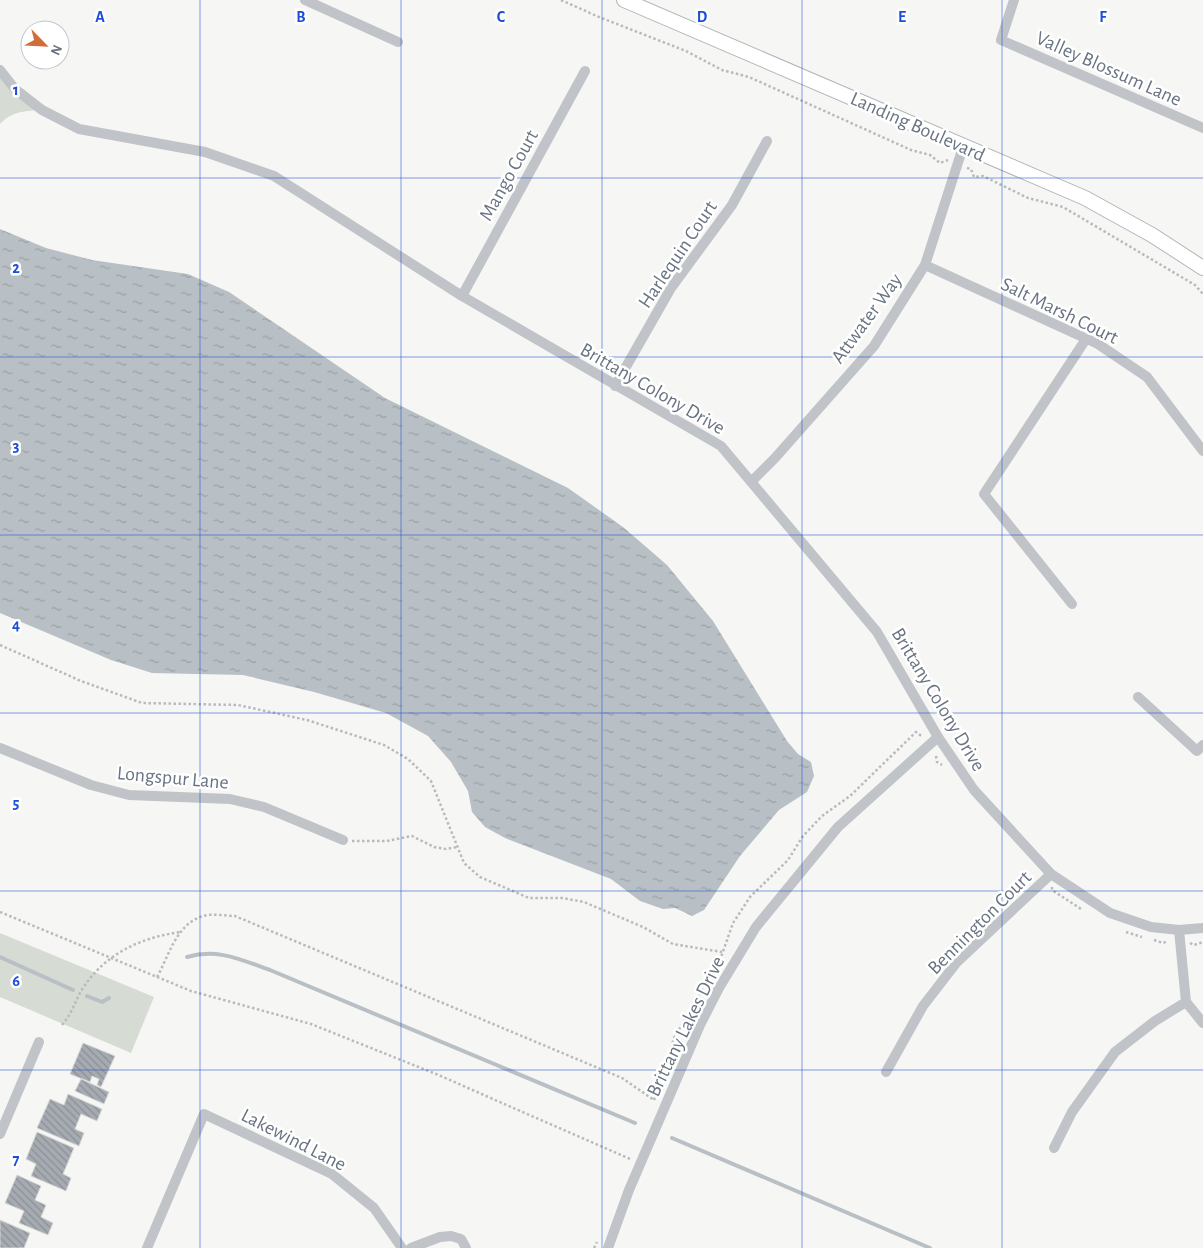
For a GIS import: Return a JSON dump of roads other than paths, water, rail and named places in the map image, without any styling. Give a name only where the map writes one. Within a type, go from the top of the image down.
[{"type":"street","points":[[305,0],[398,42]]},
{"type":"street","name":"Landing Boulevard","points":[[624,0],[821,82],[963,147],[1084,198],[1152,235],[1203,268]]},
{"type":"street","name":"Valley Blossum Lane","points":[[1014,0],[1002,40],[1203,128]]},
{"type":"street","name":"Brittany Colony Drive","points":[[0,70],[15,89],[42,110],[79,129],[205,152],[274,176],[462,296],[720,446],[877,632],[938,737],[974,790],[1048,876],[1110,913],[1151,927],[1179,930],[1203,928]]},
{"type":"street","name":"Mango Court","points":[[462,296],[585,71]]},
{"type":"street","name":"Harlequin Court","points":[[615,386],[671,288],[732,205],[767,141]]},
{"type":"street","name":"Attwater Way","points":[[751,482],[775,458],[874,346],[925,265],[963,147]]},
{"type":"street","name":"Salt Marsh Court","points":[[925,265],[1086,339],[1147,377],[1203,451]]},
{"type":"street","points":[[1072,604],[984,494],[1086,339]]},
{"type":"street","points":[[1138,697],[1196,751],[1203,745]]},
{"type":"street","name":"Brittany Lakes Drive","points":[[608,1248],[629,1190],[696,1033],[756,927],[838,827],[938,737]]},
{"type":"street","name":"Longspur Lane","points":[[0,748],[91,785],[129,795],[230,799],[264,807],[343,840]]},
{"type":"street","name":"Bennington Court","points":[[886,1072],[923,1006],[957,962],[1048,876]]},
{"type":"street","points":[[1179,930],[1186,1002],[1203,1023]]},
{"type":"street","points":[[1054,1148],[1072,1112],[1115,1052],[1155,1021],[1186,1002]]},
{"type":"street","points":[[0,1134],[39,1042]]},
{"type":"street","name":"Lakewind Lane","points":[[147,1248],[204,1114],[332,1174],[374,1208],[402,1248]]},
{"type":"street","points":[[411,1248],[446,1236],[461,1239],[466,1248]]},
{"type":"water","points":[[0,229],[46,248],[92,260],[188,274],[229,292],[385,398],[568,488],[623,527],[667,565],[713,621],[787,741],[798,754],[811,762],[814,776],[807,792],[779,810],[740,856],[704,910],[692,916],[675,908],[663,909],[640,901],[611,879],[505,838],[485,827],[472,812],[468,791],[451,762],[428,736],[386,713],[314,692],[243,675],[152,673],[111,660],[0,613]]},
{"type":"waterway","points":[[187,957],[209,954],[229,956],[270,970],[635,1123]]},
{"type":"waterway","points":[[0,957],[73,990]]},
{"type":"waterway","points":[[87,996],[102,1002],[109,998]]},
{"type":"waterway","points":[[672,1138],[930,1248]]}]
